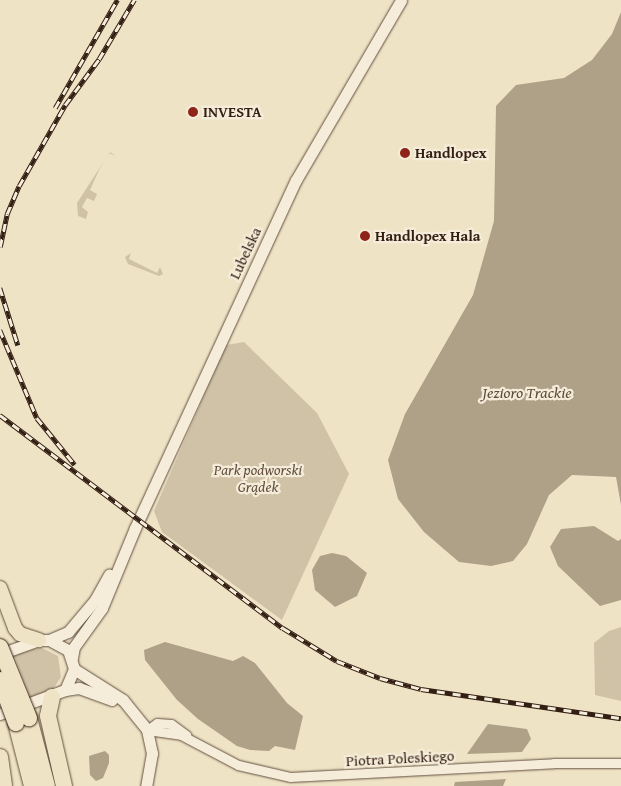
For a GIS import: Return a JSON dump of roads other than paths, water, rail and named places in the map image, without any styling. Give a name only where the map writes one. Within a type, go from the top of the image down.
[{"type":"highway","points":[[0,647],[23,720],[47,786]]},
{"type":"highway","points":[[0,680],[23,720],[32,786]]},
{"type":"highway","points":[[58,694],[48,716],[64,786]]},
{"type":"highway","points":[[0,757],[4,786]]},
{"type":"main road","points":[[0,588],[20,634],[44,640]]},
{"type":"street","name":"Lubelska","points":[[58,694],[73,663],[74,647],[102,608],[135,528],[296,180],[401,0]]},
{"type":"street","name":"Lubelska","points":[[0,654],[68,632],[96,600],[135,528]]},
{"type":"street","points":[[44,640],[63,645],[73,663],[123,700],[147,730],[152,753],[146,786]]},
{"type":"street","points":[[0,714],[79,688],[125,706],[147,730]]},
{"type":"street","name":"Piotra Poleskiego","points":[[147,730],[190,739],[238,765],[290,777],[554,763],[621,763]]},
{"type":"water","name":"Jezioro Trackie","points":[[621,12],[621,505],[616,477],[572,475],[549,495],[527,544],[513,561],[491,566],[459,562],[424,532],[398,499],[388,460],[405,414],[473,295],[494,221],[496,106],[516,85],[564,78],[592,60],[612,34]]},
{"type":"water","points":[[594,526],[618,541],[621,539],[621,600],[600,606],[558,566],[550,547],[561,529]]},
{"type":"water","points":[[332,553],[346,556],[367,573],[357,596],[335,607],[315,590],[312,570],[320,556]]},
{"type":"water","points":[[165,642],[233,661],[243,656],[255,663],[287,703],[303,716],[295,750],[275,746],[269,751],[250,750],[237,746],[198,719],[177,700],[145,660],[144,650]]},
{"type":"water","points":[[488,724],[527,729],[531,739],[522,752],[467,754]]},
{"type":"water","points":[[105,751],[109,755],[109,763],[103,778],[96,781],[90,775],[89,756]]},
{"type":"water","points":[[506,779],[503,786],[454,786],[455,782]]},
{"type":"railway","points":[[55,108],[117,0]]},
{"type":"railway","points":[[0,247],[7,214],[19,186],[65,105],[99,59],[134,0]]},
{"type":"railway","points":[[0,288],[18,345]]},
{"type":"railway","points":[[0,330],[37,418],[75,465]]},
{"type":"railway","points":[[0,415],[283,628],[337,661],[380,678],[421,689],[621,718]]},
{"type":"place","name":"INVESTA","points":[[193,112]]},
{"type":"place","name":"Handlopex","points":[[405,153]]},
{"type":"place","name":"Handlopex Hala","points":[[365,236]]},
{"type":"park label","name":"Park podworski Grądek","points":[[258,478]]}]
